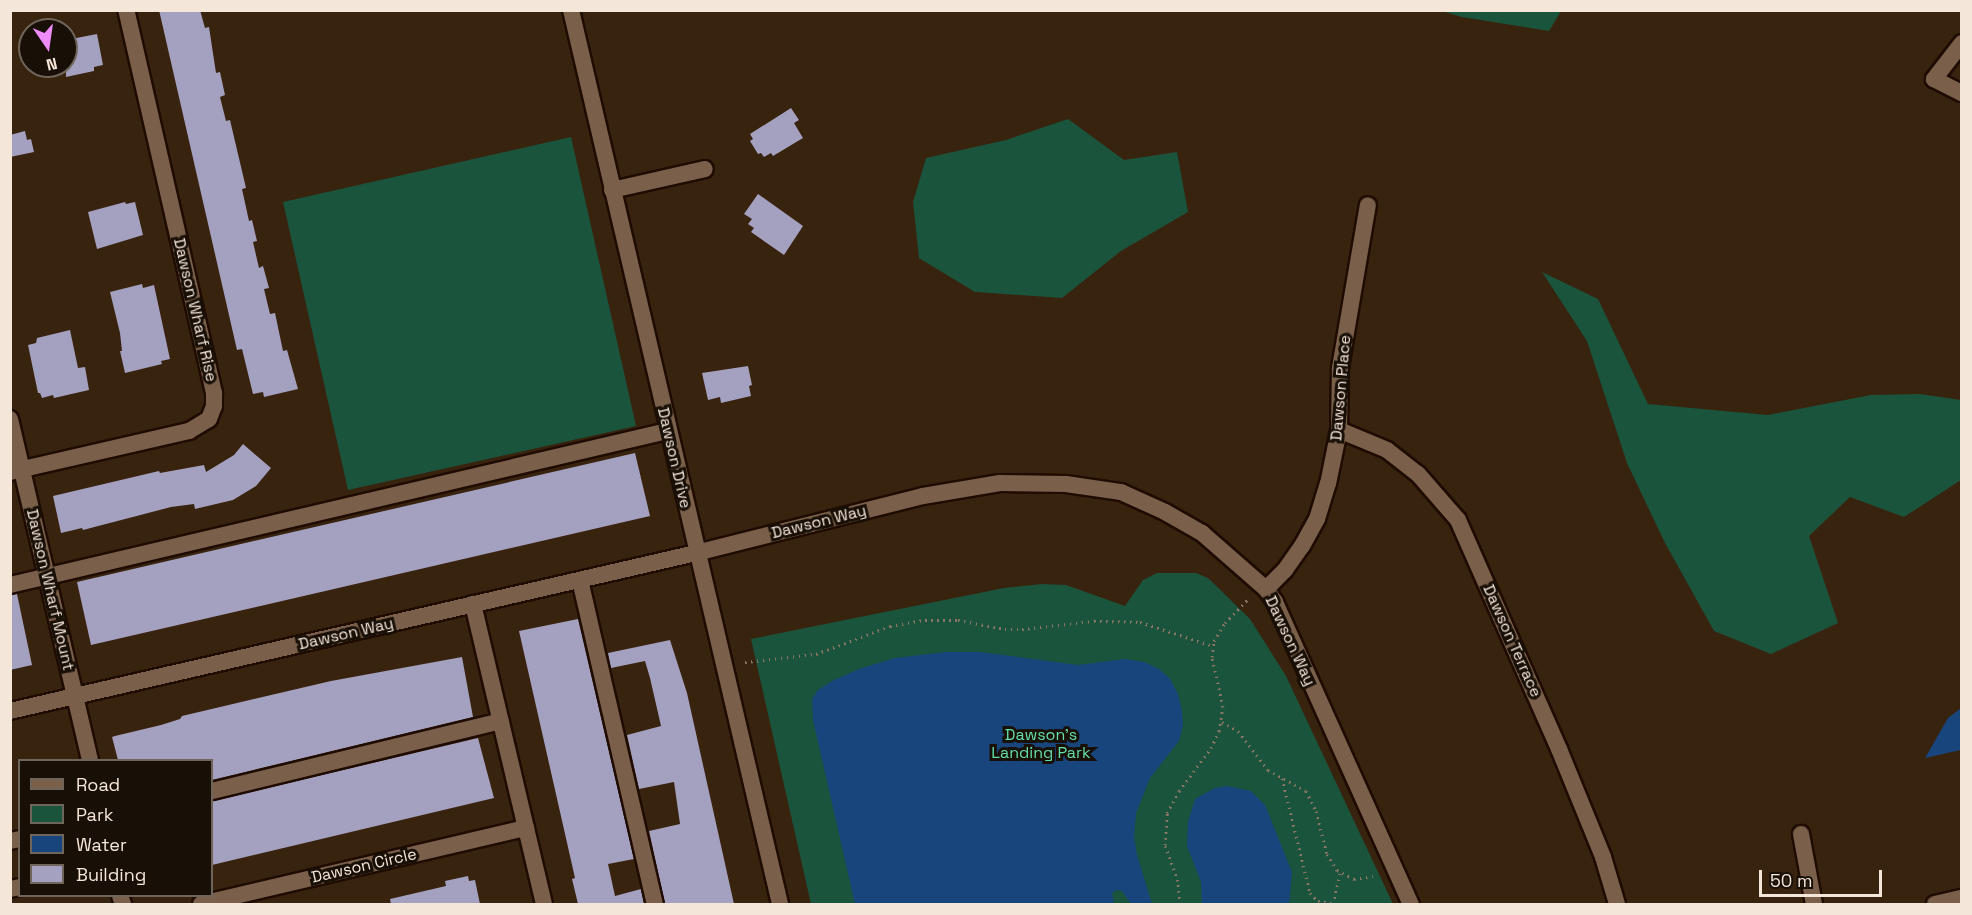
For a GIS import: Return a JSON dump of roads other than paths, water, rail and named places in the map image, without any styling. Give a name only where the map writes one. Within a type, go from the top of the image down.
[{"type":"street","name":"Dawson Wharf Rise","points":[[16,470],[189,431],[209,419],[214,406],[214,393],[126,10]]},
{"type":"street","name":"Dawson Drive","points":[[571,10],[696,553],[780,904]]},
{"type":"street","points":[[1962,43],[1934,79],[1962,93]]},
{"type":"street","points":[[612,190],[705,169]]},
{"type":"street","name":"Dawson Place","points":[[1266,589],[1285,570],[1317,519],[1328,484],[1339,430],[1340,368],[1368,205]]},
{"type":"street","name":"Dawson Wharf Mount","points":[[10,419],[16,470],[47,577],[90,759]]},
{"type":"street","name":"Dawson Terrace","points":[[1339,430],[1387,450],[1418,474],[1458,520],[1559,749],[1603,856],[1617,904]]},
{"type":"street","points":[[10,585],[668,431]]},
{"type":"street","name":"Dawson Way","points":[[10,711],[696,553],[923,496],[1000,483],[1066,484],[1121,492],[1165,512],[1202,533],[1266,589],[1275,602],[1411,904]]},
{"type":"street","points":[[580,580],[655,904]]},
{"type":"street","points":[[473,604],[544,904]]},
{"type":"street","points":[[213,791],[501,721]]},
{"type":"street","name":"Dawson Circle","points":[[201,904],[526,828]]},
{"type":"street","points":[[1801,834],[1814,904]]},
{"type":"street","points":[[1935,904],[1962,898]]},
{"type":"water","points":[[946,652],[980,652],[1078,665],[1125,659],[1144,662],[1159,669],[1170,679],[1178,694],[1183,725],[1179,741],[1150,778],[1136,813],[1134,837],[1152,904],[1131,904],[1122,891],[1117,890],[1112,893],[1114,904],[855,904],[813,720],[812,699],[818,690],[832,681],[859,669],[895,658]]},
{"type":"water","points":[[1961,708],[1961,750],[1925,758],[1948,718]]},
{"type":"water","points":[[1227,786],[1251,791],[1265,805],[1292,872],[1289,904],[1202,904],[1201,882],[1187,846],[1188,822],[1195,799],[1215,788]]},
{"type":"park label","name":"Dawson's Landing Park","points":[[1041,744]]}]
